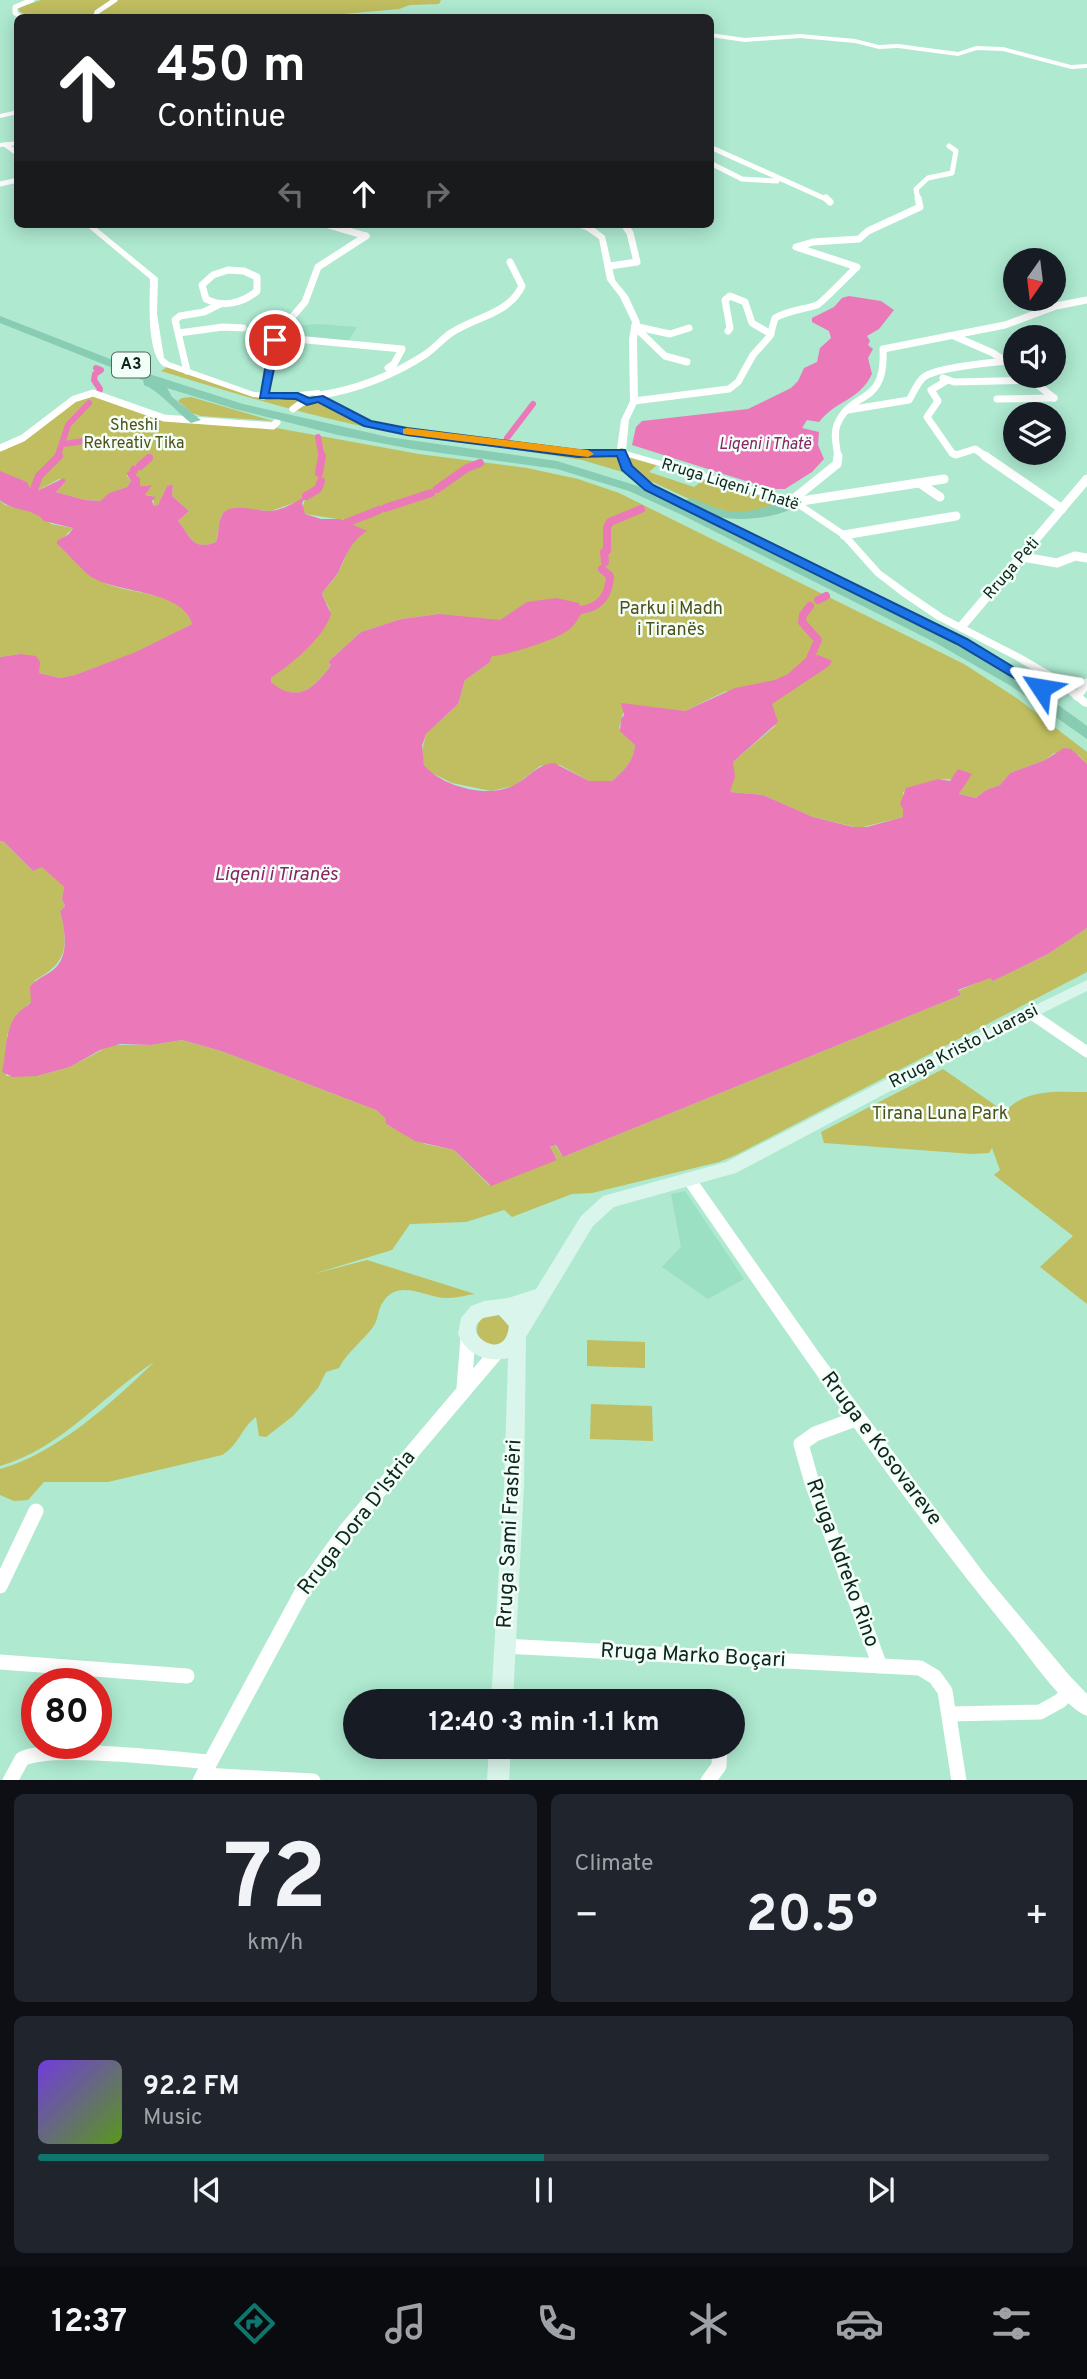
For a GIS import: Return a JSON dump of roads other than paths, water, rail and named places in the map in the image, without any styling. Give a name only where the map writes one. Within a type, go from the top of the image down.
[{"type":"highway","name":"A3","points":[[0,312],[116,360],[265,407],[369,432],[564,460],[606,471],[651,488],[962,642],[1082,710]]},
{"type":"highway","name":"A3","points":[[0,319],[127,370],[254,410],[382,440],[549,464],[620,483],[959,649],[1003,674],[1087,734]]},
{"type":"highway","points":[[127,370],[134,376],[160,387],[173,403],[195,420]]},
{"type":"highway","points":[[173,403],[178,397],[187,395],[238,409],[254,410]]},
{"type":"highway","points":[[621,453],[626,468],[651,488],[715,513],[733,517],[749,516],[793,501]]},
{"type":"highway","points":[[1053,709],[1059,718],[1087,741]]},
{"type":"main road","name":"Rruga Kristo Luarasi","points":[[518,1336],[540,1295],[564,1262],[587,1222],[601,1206],[620,1196],[730,1168],[1087,985]]},
{"type":"main road","points":[[516,1368],[497,1353],[478,1350],[468,1338],[468,1324],[472,1317],[484,1309],[500,1308],[540,1295]]},
{"type":"main road","points":[[497,1353],[512,1346],[518,1336],[514,1317],[500,1308]]},
{"type":"main road","name":"Rruga Sami Frashëri","points":[[503,1689],[514,1485],[518,1336]]},
{"type":"main road","points":[[498,1780],[499,1759]]},
{"type":"street","points":[[17,14],[15,7],[32,0]]},
{"type":"street","points":[[96,14],[115,0]]},
{"type":"street","points":[[714,35],[745,40],[800,36],[958,54],[976,48],[1003,49],[1070,67],[1087,66]]},
{"type":"street","points":[[634,401],[729,389],[738,382],[747,363],[771,334],[773,321],[780,314],[820,304],[836,285],[857,267],[796,247],[813,242],[859,239],[868,231],[918,209],[921,205],[916,189],[922,180],[933,175],[952,173],[956,150],[949,145]]},
{"type":"street","points":[[714,149],[830,202]]},
{"type":"street","points":[[714,165],[742,180],[782,181]]},
{"type":"street","points":[[93,228],[153,275],[156,282],[153,314],[160,359],[187,371],[263,396],[301,399],[332,395],[425,354],[452,333],[507,305],[519,293],[522,286],[510,262]]},
{"type":"street","points":[[263,396],[275,337],[307,298],[320,265],[367,237],[338,228]]},
{"type":"street","points":[[589,228],[602,238],[611,280],[624,296],[636,322],[634,401],[625,420],[621,453]]},
{"type":"street","points":[[610,266],[637,262],[627,228]]},
{"type":"street","points":[[187,371],[176,318],[252,297],[259,286],[257,277],[253,273],[237,270],[211,275],[202,285],[202,295],[204,299],[220,304]]},
{"type":"street","points":[[727,331],[730,328],[725,300],[730,296],[745,302],[752,323],[771,334]]},
{"type":"street","points":[[793,501],[837,464],[835,428],[848,410],[872,392],[882,376],[883,349],[1005,325],[1056,306],[1087,300]]},
{"type":"street","points":[[635,327],[670,335],[679,334],[689,328]]},
{"type":"street","points":[[635,327],[665,356],[687,362]]},
{"type":"street","points":[[179,333],[209,328],[243,328]]},
{"type":"street","points":[[954,336],[1003,360]]},
{"type":"street","points":[[275,337],[402,349],[394,364],[369,376],[370,380]]},
{"type":"street","points":[[848,410],[909,400],[920,382],[930,375],[961,367],[1003,361]]},
{"type":"street","points":[[930,375],[942,377],[946,381]]},
{"type":"street","points":[[1003,379],[946,381],[931,390],[938,401],[927,417],[951,453],[956,455],[975,449],[1028,485],[1041,498],[1062,509]]},
{"type":"street","points":[[997,399],[1053,399],[1042,388]]},
{"type":"street","points":[[0,448],[17,441],[83,395],[94,393],[160,417],[273,426],[277,422]]},
{"type":"street","name":"Rruga Liqeni i Thatë","points":[[319,397],[363,421],[382,427],[578,453],[621,453],[793,501],[844,535],[889,582],[925,608],[1018,657],[1082,710]]},
{"type":"street","points":[[293,409],[301,399]]},
{"type":"street","points":[[793,501],[944,479]]},
{"type":"street","name":"Rruga Peti","points":[[961,627],[1087,480]]},
{"type":"street","points":[[921,484],[940,497]]},
{"type":"street","points":[[844,535],[956,516]]},
{"type":"street","points":[[1023,557],[1057,563],[1075,556],[1087,558]]},
{"type":"street","points":[[1082,710],[1087,683]]},
{"type":"street","points":[[1030,1013],[1087,1052]]},
{"type":"street","name":"Rruga e Kosovareve","points":[[690,1179],[858,1418],[980,1582],[1070,1691],[1087,1707]]},
{"type":"street","points":[[464,1388],[468,1338]]},
{"type":"street","name":"Rruga Dora D'Istria","points":[[204,1772],[293,1605],[313,1576],[346,1530],[464,1388],[497,1353]]},
{"type":"street","name":"Rruga Ndreko Rino","points":[[858,1418],[814,1434],[801,1444],[811,1483],[880,1666],[920,1668],[935,1678],[945,1690],[959,1780]]},
{"type":"street","points":[[0,1586],[36,1511]]},
{"type":"street","name":"Rruga Marko Boçari","points":[[505,1646],[880,1666]]},
{"type":"street","points":[[0,1662],[187,1675]]},
{"type":"street","points":[[950,1714],[1040,1712],[1060,1701],[1070,1691]]},
{"type":"street","points":[[10,1780],[21,1758],[30,1754],[80,1753],[204,1772],[313,1780]]},
{"type":"street","points":[[708,1780],[719,1766],[719,1759]]},
{"type":"water","name":"Liqeni i Thatë","points":[[849,296],[881,301],[894,310],[879,329],[867,336],[870,341],[868,345],[873,349],[868,358],[872,374],[867,383],[819,422],[807,420],[802,428],[819,432],[818,445],[824,459],[812,472],[785,489],[771,489],[632,445],[636,427],[642,421],[748,409],[791,388],[804,368],[817,362],[820,348],[831,338],[829,331],[812,322],[812,318]]},
{"type":"water","name":"Liqeni i Tiranës","points":[[0,471],[27,482],[31,491],[35,492],[64,478],[66,481],[56,492],[100,501],[109,493],[127,487],[131,481],[126,473],[131,472],[140,478],[140,486],[152,485],[145,495],[156,497],[152,501],[154,506],[158,505],[167,486],[173,485],[172,496],[189,511],[178,521],[192,540],[201,545],[216,542],[221,518],[226,511],[238,508],[275,510],[306,496],[302,503],[305,514],[321,519],[340,519],[367,531],[353,544],[337,574],[322,594],[331,614],[327,623],[297,658],[271,678],[271,682],[280,689],[289,692],[297,693],[311,687],[331,665],[328,662],[361,632],[401,619],[439,614],[500,620],[527,602],[556,598],[579,603],[582,612],[566,632],[534,646],[492,656],[489,663],[465,680],[458,704],[426,734],[422,746],[424,765],[442,779],[467,789],[506,789],[538,768],[554,763],[589,781],[612,781],[630,761],[635,745],[620,731],[624,715],[621,703],[685,711],[735,688],[775,680],[788,674],[807,657],[818,655],[832,661],[829,666],[772,704],[778,722],[733,762],[735,776],[730,792],[763,795],[813,817],[853,827],[867,827],[903,817],[900,804],[906,788],[938,779],[950,781],[958,769],[972,774],[959,794],[976,798],[986,790],[1000,785],[1010,773],[1045,760],[1064,748],[1071,749],[1087,764],[1087,928],[1048,954],[993,981],[990,978],[958,990],[961,995],[563,1157],[556,1145],[550,1147],[557,1160],[491,1186],[454,1150],[415,1141],[386,1124],[385,1118],[376,1110],[221,1051],[182,1040],[151,1045],[120,1044],[100,1050],[70,1067],[37,1076],[13,1077],[2,1072],[10,1026],[18,1013],[31,1002],[30,987],[53,970],[62,958],[64,935],[60,911],[65,906],[62,899],[64,887],[42,867],[33,871],[0,841],[0,657],[20,654],[36,656],[40,662],[39,673],[60,678],[136,652],[192,624],[187,613],[177,605],[150,594],[105,583],[89,575],[57,544],[57,541],[69,534],[73,528],[44,521],[35,514],[11,507],[0,500]]},
{"type":"waterway","points":[[96,368],[101,370],[95,374],[94,380],[100,389],[99,393]]},
{"type":"waterway","points":[[57,458],[68,425],[89,403]]},
{"type":"waterway","points":[[507,438],[533,404]]},
{"type":"waterway","points":[[318,437],[322,457]]},
{"type":"waterway","points":[[64,444],[90,440]]},
{"type":"waterway","points":[[319,473],[322,457]]},
{"type":"waterway","points":[[33,492],[39,476],[57,458]]},
{"type":"waterway","points":[[140,466],[149,458]]},
{"type":"waterway","points":[[437,489],[467,468],[480,463]]},
{"type":"waterway","points":[[132,474],[134,470]]},
{"type":"waterway","points":[[306,496],[318,489],[321,481]]},
{"type":"waterway","points":[[385,508],[431,493]]},
{"type":"waterway","points":[[605,562],[607,527],[610,522],[641,509]]},
{"type":"waterway","points":[[346,523],[379,510]]},
{"type":"waterway","points":[[581,610],[599,603],[606,594],[610,576],[602,569]]},
{"type":"waterway","points":[[818,600],[826,596]]},
{"type":"waterway","points":[[810,606],[803,615],[802,622],[818,640],[811,656]]},
{"type":"park label","name":"Sheshi Rekreativ Tika","points":[[134,435]]},
{"type":"park label","name":"Parku i Madh i Tiranës","points":[[671,619]]},
{"type":"park label","name":"Tirana Luna Park","points":[[940,1114]]}]
